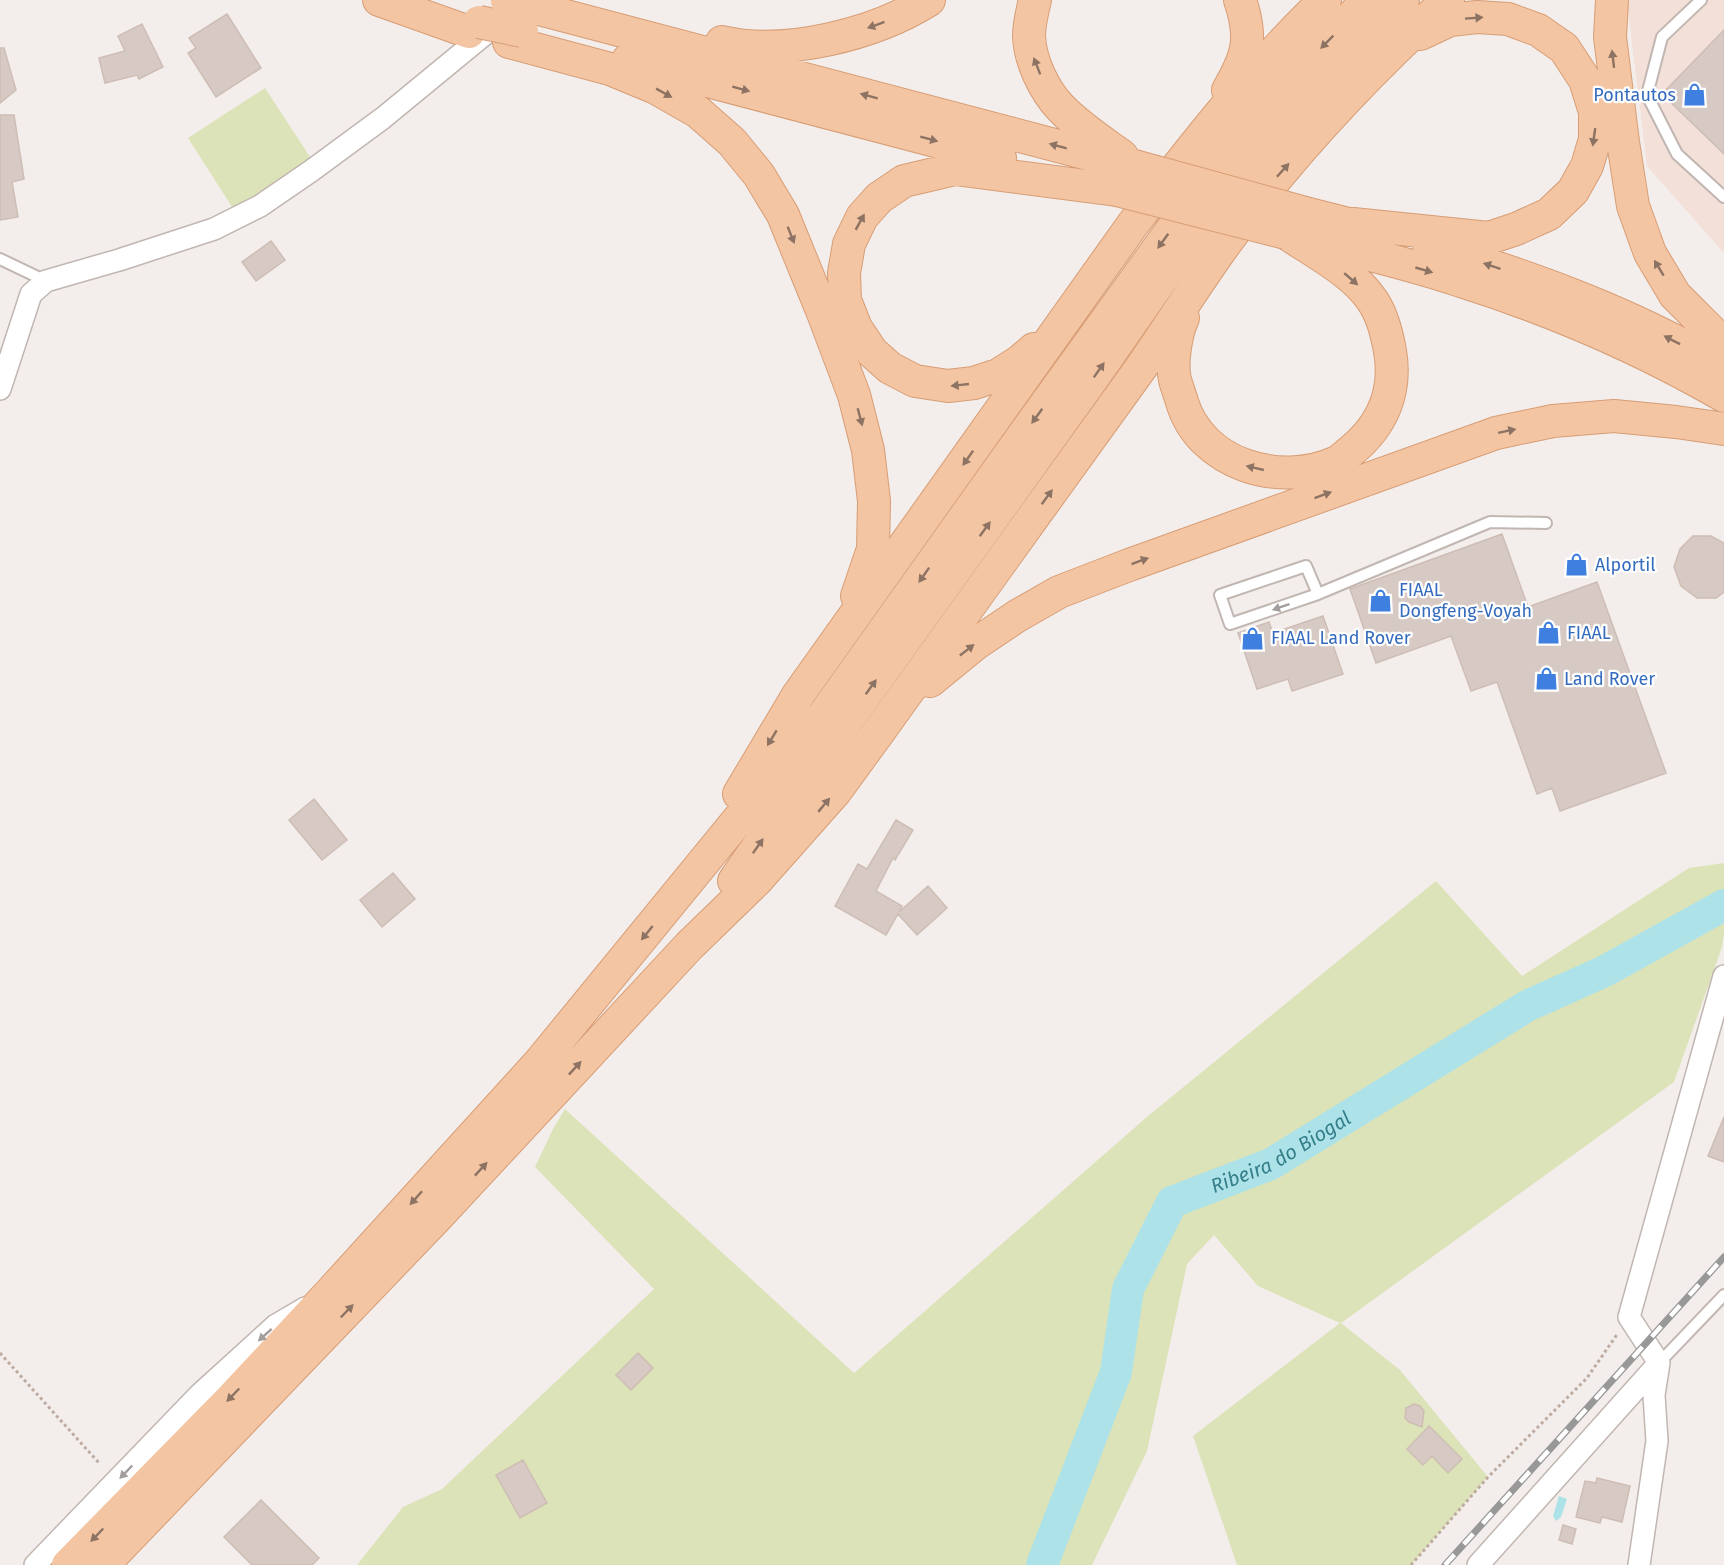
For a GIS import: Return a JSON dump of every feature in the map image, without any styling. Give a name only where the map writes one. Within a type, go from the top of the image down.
[{"type":"main road","points":[[379,0],[515,37],[1126,178],[1353,224],[1492,265],[1572,294],[1640,323],[1724,368]]},
{"type":"main road","points":[[401,0],[474,27]]},
{"type":"main road","points":[[533,3],[729,44],[777,47],[825,40],[878,26],[929,0]]},
{"type":"main road","points":[[1035,0],[1029,38],[1035,65],[1060,107],[1087,130],[1126,178]]},
{"type":"main road","points":[[1188,152],[1229,89],[1241,66],[1246,50],[1248,28],[1240,0]]},
{"type":"main road","points":[[798,695],[1133,224],[1188,152],[1245,85],[1325,0]]},
{"type":"main road","points":[[68,1565],[331,1292],[540,1062],[823,716],[1222,160],[1299,70],[1368,0]]},
{"type":"main road","points":[[689,946],[808,775],[1189,241],[1246,167],[1304,100],[1403,0]]},
{"type":"main road","points":[[103,1565],[439,1215],[689,946],[758,880],[835,792],[1158,345],[1221,249],[1276,178],[1360,84],[1448,0]]},
{"type":"main road","points":[[1612,0],[1610,37],[1623,142],[1634,206],[1650,253],[1675,295],[1724,344]]},
{"type":"main road","points":[[533,3],[1126,178],[1286,233],[1460,280],[1596,330],[1724,396]]},
{"type":"main road","points":[[1353,224],[1489,238],[1516,229],[1550,213],[1573,191],[1587,166],[1595,139],[1595,112],[1585,80],[1564,48],[1538,30],[1508,19],[1477,16],[1450,20],[1423,31],[1385,59]]},
{"type":"main road","points":[[515,37],[610,69],[656,88],[698,112],[732,142],[759,175],[783,215],[854,395],[868,450],[874,501],[873,549],[860,591],[684,887]]},
{"type":"main road","points":[[1074,307],[1041,342],[998,375],[974,383],[948,386],[915,381],[890,368],[872,352],[856,328],[845,300],[844,273],[849,244],[862,216],[879,198],[904,181],[955,169],[1126,178]]},
{"type":"main road","points":[[1221,249],[1181,321],[1175,346],[1175,378],[1184,408],[1199,434],[1222,454],[1247,467],[1278,473],[1309,470],[1338,461],[1359,444],[1379,421],[1390,393],[1393,366],[1387,333],[1373,300],[1352,278],[1286,233]]},
{"type":"main road","points":[[879,733],[909,699],[974,645],[1017,616],[1059,592],[1418,460],[1496,434],[1552,422],[1614,416],[1724,429]]},
{"type":"street","points":[[0,389],[31,294],[46,281],[214,229],[260,206],[383,118],[465,50],[533,3]]},
{"type":"street","points":[[1639,1565],[1657,1441],[1654,1395],[1659,1363],[1629,1317],[1724,976]]},
{"type":"street","points":[[35,1565],[199,1395],[276,1325],[331,1292]]},
{"type":"street","points":[[1478,1565],[1659,1363]]},
{"type":"lane","points":[[1701,0],[1662,37],[1647,95],[1677,154],[1724,197]]},
{"type":"lane","points":[[0,259],[46,281]]},
{"type":"lane","points":[[1318,594],[1306,566],[1220,595],[1230,624],[1318,594],[1336,587],[1490,522],[1546,524]]},
{"type":"lane","points":[[1659,1363],[1724,1295]]},
{"type":"path","points":[[1411,1565],[1488,1477],[1587,1378],[1629,1317]]},
{"type":"path","points":[[0,1353],[99,1463]]},
{"type":"shaded area","points":[[1629,0],[1724,0],[1724,253],[1647,166],[1628,10]]},
{"type":"green space","points":[[265,88],[312,160],[234,210],[188,138]]},
{"type":"green space","points":[[1724,863],[1722,947],[1674,1082],[1341,1323],[1400,1370],[1488,1477],[1411,1565],[1237,1565],[1193,1436],[1340,1323],[1258,1286],[1214,1235],[1187,1264],[1147,1451],[1092,1565],[357,1565],[403,1507],[442,1489],[654,1289],[535,1167],[565,1109],[854,1373],[1148,1116],[1436,881],[1522,976],[1689,868]]},
{"type":"water","points":[[1559,1496],[1567,1499],[1561,1517],[1556,1521],[1553,1516]]},
{"type":"building","points":[[227,14],[261,68],[216,97],[188,53],[196,48],[189,38]]},
{"type":"building","points":[[142,24],[163,67],[139,79],[137,75],[105,83],[99,58],[125,51],[118,36]]},
{"type":"building","points":[[1724,30],[1724,154],[1662,94]]},
{"type":"building","points":[[0,48],[4,48],[16,90],[0,103]]},
{"type":"building","points":[[0,115],[14,115],[24,179],[12,182],[18,217],[0,220]]},
{"type":"building","points":[[271,241],[285,260],[256,281],[242,262]]},
{"type":"building","points":[[1502,534],[1528,607],[1597,582],[1666,773],[1560,811],[1552,788],[1537,794],[1497,682],[1471,691],[1451,636],[1376,663],[1350,589]]},
{"type":"building","points":[[1693,536],[1711,536],[1724,543],[1724,592],[1716,598],[1697,598],[1681,586],[1674,567],[1680,549]]},
{"type":"building","points":[[1323,616],[1343,674],[1292,691],[1288,679],[1257,689],[1238,633],[1269,622],[1273,633]]},
{"type":"building","points":[[314,799],[347,840],[322,860],[289,820]]},
{"type":"building","points":[[896,820],[913,830],[895,860],[893,858],[876,891],[902,906],[899,912],[928,886],[947,908],[917,935],[898,914],[886,935],[835,906],[858,864],[867,869]]},
{"type":"building","points":[[393,873],[415,899],[382,927],[360,900]]},
{"type":"building","points":[[1724,1117],[1724,1162],[1708,1156]]},
{"type":"building","points":[[638,1353],[653,1368],[631,1390],[616,1375]]},
{"type":"building","points":[[1414,1404],[1420,1406],[1424,1411],[1422,1427],[1405,1418],[1406,1408]]},
{"type":"building","points":[[1429,1426],[1462,1459],[1448,1473],[1432,1456],[1423,1465],[1407,1449]]},
{"type":"building","points":[[523,1460],[547,1503],[520,1518],[496,1475]]},
{"type":"building","points":[[1597,1478],[1630,1486],[1622,1522],[1602,1517],[1600,1523],[1576,1517],[1585,1481],[1596,1483]]},
{"type":"building","points":[[261,1500],[319,1558],[312,1565],[252,1565],[224,1537]]},
{"type":"building","points":[[1563,1525],[1576,1529],[1572,1544],[1559,1540]]},
{"type":"waterway","name":"Ribeira do Biogal","points":[[1042,1565],[1116,1372],[1128,1289],[1172,1202],[1271,1164],[1527,1006],[1605,971],[1724,905]]},
{"type":"railway","points":[[1445,1565],[1724,1257]]},
{"type":"place","name":"Pontautos","points":[[1694,95]]},
{"type":"place","name":"Alportil","points":[[1577,565]]},
{"type":"place","name":"FIAAL Dongfeng-Voyah","points":[[1381,600]]},
{"type":"place","name":"FIAAL","points":[[1549,633]]},
{"type":"place","name":"FIAAL Land Rover","points":[[1253,638]]},
{"type":"place","name":"Land Rover","points":[[1546,679]]}]
